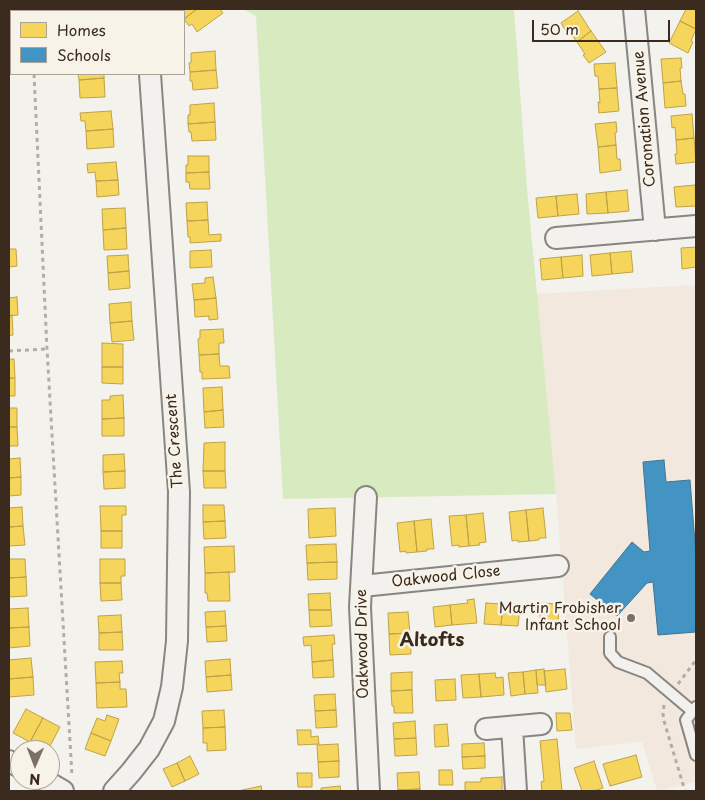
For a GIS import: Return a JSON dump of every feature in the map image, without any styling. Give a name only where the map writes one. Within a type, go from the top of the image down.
[{"type":"street","name":"Coronation Avenue","points":[[634,9],[655,230]]},
{"type":"street","name":"The Crescent","points":[[114,791],[149,749],[164,721],[172,688],[177,641],[179,492],[150,75]]},
{"type":"street","points":[[556,238],[696,226]]},
{"type":"street","name":"Oakwood Drive","points":[[366,497],[360,607],[369,791]]},
{"type":"street","name":"Oakwood Close","points":[[362,586],[531,578],[558,566]]},
{"type":"street","points":[[486,729],[541,724]]},
{"type":"street","points":[[512,726],[516,791]]},
{"type":"lane","points":[[610,637],[610,654],[618,662],[647,673],[695,708],[686,720],[696,755]]},
{"type":"path","points":[[34,75],[68,786]]},
{"type":"path","points":[[9,351],[47,349]]},
{"type":"shaded area","name":"Martin Frobisher Infant School","points":[[696,285],[696,782],[657,791],[642,742],[576,749],[556,494],[535,294]]},
{"type":"green space","points":[[243,9],[514,9],[527,189],[556,494],[283,499],[256,16]]},
{"type":"building: Homes","points":[[79,9],[112,9],[112,10]]},
{"type":"building: Homes","points":[[197,9],[185,18],[185,10],[181,10]]},
{"type":"building: Homes","points":[[197,9],[220,9],[223,13],[197,32],[192,24],[189,26],[185,18]]},
{"type":"building: Homes","points":[[686,9],[696,9],[696,29],[680,21]]},
{"type":"building: Homes","points":[[578,11],[591,31],[577,42],[570,32],[567,33],[561,23]]},
{"type":"building: Homes","points":[[680,21],[696,29],[688,53],[669,43]]},
{"type":"building: Homes","points":[[591,31],[606,52],[589,63],[577,42]]},
{"type":"building: Homes","points":[[215,51],[216,70],[190,72],[191,53]]},
{"type":"building: Homes","points":[[681,58],[681,81],[663,83],[661,59]]},
{"type":"building: Homes","points":[[615,63],[617,88],[599,89],[598,76],[595,76],[594,64]]},
{"type":"building: Homes","points":[[216,70],[218,88],[193,90],[190,72]]},
{"type":"building: Homes","points":[[78,75],[104,75],[104,78],[79,80]]},
{"type":"building: Homes","points":[[104,78],[105,97],[80,98],[79,80]]},
{"type":"building: Homes","points":[[681,81],[686,106],[665,108],[663,83]]},
{"type":"building: Homes","points":[[617,88],[619,111],[599,113],[599,89]]},
{"type":"building: Homes","points":[[214,103],[215,122],[188,124],[190,105]]},
{"type":"building: Homes","points":[[111,111],[113,129],[86,131],[85,121],[81,121],[80,113]]},
{"type":"building: Homes","points":[[692,114],[694,138],[676,140],[675,127],[672,128],[671,116]]},
{"type":"building: Homes","points":[[215,122],[216,140],[192,141],[188,124]]},
{"type":"building: Homes","points":[[616,122],[616,145],[598,147],[595,124]]},
{"type":"building: Homes","points":[[113,129],[114,147],[87,149],[86,131]]},
{"type":"building: Homes","points":[[694,138],[696,162],[676,164],[676,140]]},
{"type":"building: Homes","points":[[616,145],[617,159],[620,159],[621,170],[600,173],[598,147]]},
{"type":"building: Homes","points":[[188,156],[209,156],[209,172],[186,173]]},
{"type":"building: Homes","points":[[116,162],[118,180],[96,181],[95,172],[88,173],[87,164]]},
{"type":"building: Homes","points":[[209,172],[210,189],[190,189],[189,182],[186,182],[186,173]]},
{"type":"building: Homes","points":[[118,180],[119,195],[97,197],[96,181]]},
{"type":"building: Homes","points":[[695,185],[696,206],[676,207],[674,187]]},
{"type":"building: Homes","points":[[627,190],[629,211],[608,213],[606,192]]},
{"type":"building: Homes","points":[[606,192],[608,213],[587,214],[586,194]]},
{"type":"building: Homes","points":[[577,194],[579,214],[558,216],[556,196]]},
{"type":"building: Homes","points":[[556,196],[558,216],[538,218],[536,198]]},
{"type":"building: Homes","points":[[207,202],[208,220],[187,221],[186,203]]},
{"type":"building: Homes","points":[[125,208],[126,228],[103,230],[102,209]]},
{"type":"building: Homes","points":[[208,220],[209,235],[221,234],[221,241],[190,243],[187,221]]},
{"type":"building: Homes","points":[[126,228],[127,249],[104,250],[103,230]]},
{"type":"building: Homes","points":[[696,247],[696,267],[682,269],[681,248]]},
{"type":"building: Homes","points":[[9,249],[16,249],[17,266],[9,267]]},
{"type":"building: Homes","points":[[211,250],[212,267],[190,268],[190,251]]},
{"type":"building: Homes","points":[[631,251],[633,272],[612,274],[610,253]]},
{"type":"building: Homes","points":[[610,253],[612,274],[592,276],[590,255]]},
{"type":"building: Homes","points":[[128,255],[129,271],[108,273],[107,256]]},
{"type":"building: Homes","points":[[582,255],[583,276],[563,278],[561,257]]},
{"type":"building: Homes","points":[[561,257],[563,278],[542,280],[540,259]]},
{"type":"building: Homes","points":[[129,271],[130,288],[109,290],[108,273]]},
{"type":"building: Homes","points":[[213,277],[216,298],[194,300],[192,284],[205,283],[205,278]]},
{"type":"building: Homes","points":[[17,297],[18,315],[9,316],[9,298]]},
{"type":"building: Homes","points":[[216,298],[218,319],[209,320],[209,316],[195,317],[194,300]]},
{"type":"building: Homes","points":[[131,302],[132,321],[110,323],[109,304]]},
{"type":"building: Homes","points":[[12,315],[13,335],[9,336],[9,316]]},
{"type":"building: Homes","points":[[132,321],[134,340],[112,342],[110,323]]},
{"type":"building: Homes","points":[[223,329],[224,343],[219,343],[219,354],[199,355],[198,339],[200,338],[200,330]]},
{"type":"building: Homes","points":[[102,343],[123,344],[123,367],[102,367]]},
{"type":"building: Homes","points":[[219,354],[220,366],[229,366],[230,378],[202,379],[199,355]]},
{"type":"building: Homes","points":[[9,359],[14,359],[15,378],[9,378]]},
{"type":"building: Homes","points":[[102,367],[123,367],[123,384],[102,383]]},
{"type":"building: Homes","points":[[9,378],[15,378],[15,396],[9,396]]},
{"type":"building: Homes","points":[[222,387],[223,410],[204,412],[203,388]]},
{"type":"building: Homes","points":[[123,395],[124,418],[102,419],[102,400],[110,400],[110,396]]},
{"type":"building: Homes","points":[[9,408],[17,408],[17,427],[9,427]]},
{"type":"building: Homes","points":[[223,410],[224,427],[205,428],[204,412]]},
{"type":"building: Homes","points":[[124,418],[124,436],[102,436],[102,419]]},
{"type":"building: Homes","points":[[9,427],[17,427],[18,446],[9,446]]},
{"type":"building: Homes","points":[[225,442],[225,471],[203,471],[204,443]]},
{"type":"building: Homes","points":[[124,454],[125,471],[103,472],[103,455]]},
{"type":"building: Homes","points":[[20,458],[21,477],[9,478],[9,459]]},
{"type":"building: Homes","points":[[125,471],[125,488],[104,489],[103,472]]},
{"type":"building: Homes","points":[[203,471],[225,471],[226,488],[204,488]]},
{"type":"building: Homes","points":[[21,477],[21,495],[9,496],[9,478]]},
{"type":"building: Homes","points":[[203,505],[224,505],[225,521],[203,522]]},
{"type":"building: Homes","points":[[100,506],[126,506],[126,515],[122,515],[122,531],[101,531]]},
{"type":"building: Homes","points":[[22,507],[23,526],[9,527],[9,508]]},
{"type":"building: Homes","points":[[335,508],[336,536],[309,538],[308,509]]},
{"type":"building: Homes","points":[[543,508],[546,538],[529,541],[526,510]]},
{"type":"building: Homes","points":[[526,510],[529,541],[512,541],[509,512]]},
{"type":"building: Homes","points":[[483,513],[486,542],[479,543],[480,545],[469,546],[466,515]]},
{"type":"building: Homes","points":[[466,515],[469,546],[452,546],[449,516]]},
{"type":"building: Homes","points":[[431,519],[434,549],[417,552],[414,521]]},
{"type":"building: Homes","points":[[225,521],[226,538],[204,539],[203,522]]},
{"type":"building: Homes","points":[[414,521],[417,552],[400,552],[397,523]]},
{"type":"building: Homes","points":[[23,526],[25,545],[9,546],[9,527]]},
{"type":"building: Homes","points":[[101,531],[122,531],[122,548],[101,548]]},
{"type":"building: Homes","points":[[336,544],[337,562],[307,563],[306,545]]},
{"type":"building: Homes","points":[[234,546],[235,572],[205,573],[204,547]]},
{"type":"building: Homes","points":[[9,559],[25,559],[26,577],[9,578]]},
{"type":"building: Homes","points":[[100,559],[125,559],[125,576],[121,576],[121,583],[100,583]]},
{"type":"building: Homes","points":[[337,562],[337,579],[308,580],[307,563]]},
{"type":"building: Homes","points":[[229,572],[230,601],[208,601],[207,593],[205,593],[205,573]]},
{"type":"building: Homes","points":[[26,577],[27,596],[9,597],[9,578]]},
{"type":"building: Homes","points":[[100,583],[121,583],[122,600],[101,601]]},
{"type":"building: Homes","points":[[330,593],[331,610],[309,610],[308,594]]},
{"type":"building: Homes","points":[[474,599],[477,623],[452,625],[450,605],[468,603],[467,600]]},
{"type":"building: Homes","points":[[486,603],[503,604],[501,625],[484,624]]},
{"type":"building: Homes","points":[[540,603],[559,604],[558,625],[540,624]]},
{"type":"building: Homes","points":[[503,604],[520,606],[518,626],[501,625]]},
{"type":"building: Homes","points":[[450,605],[452,625],[435,627],[433,607]]},
{"type":"building: Homes","points":[[28,608],[29,627],[9,628],[9,609]]},
{"type":"building: Homes","points":[[309,610],[331,610],[332,626],[310,627]]},
{"type":"building: Homes","points":[[225,611],[226,626],[206,627],[205,612]]},
{"type":"building: Homes","points":[[408,612],[410,633],[389,634],[388,613]]},
{"type":"building: Homes","points":[[121,615],[122,632],[99,633],[98,616]]},
{"type":"building: Homes","points":[[226,626],[227,641],[207,642],[206,627]]},
{"type":"building: Homes","points":[[29,627],[30,646],[9,648],[9,628]]},
{"type":"building: Homes","points":[[122,632],[123,650],[99,650],[99,633]]},
{"type":"building: Homes","points":[[410,633],[411,654],[390,655],[389,634]]},
{"type":"building: Homes","points":[[334,635],[335,644],[332,644],[333,660],[312,662],[311,645],[304,646],[303,637]]},
{"type":"building: Homes","points":[[31,658],[33,677],[9,679],[9,660]]},
{"type":"building: Homes","points":[[230,659],[231,675],[206,677],[205,661]]},
{"type":"building: Homes","points":[[333,660],[334,677],[313,678],[312,662]]},
{"type":"building: Homes","points":[[122,661],[123,673],[119,673],[120,682],[96,683],[95,662]]},
{"type":"building: Homes","points":[[544,669],[546,685],[537,685],[536,670]]},
{"type":"building: Homes","points":[[565,669],[567,689],[546,692],[544,671]]},
{"type":"building: Homes","points":[[536,670],[538,693],[525,694],[523,672]]},
{"type":"building: Homes","points":[[412,672],[412,690],[391,691],[391,673]]},
{"type":"building: Homes","points":[[523,672],[525,694],[511,696],[508,673]]},
{"type":"building: Homes","points":[[495,673],[496,678],[503,677],[504,695],[481,697],[479,674]]},
{"type":"building: Homes","points":[[479,674],[481,697],[463,698],[461,675]]},
{"type":"building: Homes","points":[[231,675],[232,690],[207,692],[206,677]]},
{"type":"building: Homes","points":[[33,677],[34,695],[9,697],[9,679]]},
{"type":"building: Homes","points":[[455,679],[456,700],[436,701],[435,680]]},
{"type":"building: Homes","points":[[120,682],[120,689],[126,689],[127,707],[97,708],[96,683]]},
{"type":"building: Homes","points":[[412,690],[413,713],[394,713],[391,691]]},
{"type":"building: Homes","points":[[335,694],[336,710],[315,711],[314,695]]},
{"type":"building: Homes","points":[[26,709],[43,718],[31,740],[26,740],[13,733]]},
{"type":"building: Homes","points":[[224,710],[225,727],[203,728],[202,711]]},
{"type":"building: Homes","points":[[336,710],[337,727],[316,728],[315,711]]},
{"type":"building: Homes","points":[[556,713],[570,713],[572,730],[557,731]]},
{"type":"building: Homes","points":[[107,715],[119,719],[111,741],[91,733],[97,718],[105,721]]},
{"type":"building: Homes","points":[[43,718],[60,727],[53,740],[31,740]]},
{"type":"building: Homes","points":[[415,721],[416,738],[394,739],[393,723]]},
{"type":"building: Homes","points":[[447,724],[449,746],[435,747],[434,725]]},
{"type":"building: Homes","points":[[225,727],[226,750],[207,751],[207,743],[203,743],[203,728]]},
{"type":"building: Homes","points":[[297,730],[311,730],[311,737],[318,736],[319,744],[298,745]]},
{"type":"building: Homes","points":[[91,733],[111,741],[105,756],[85,749]]},
{"type":"building: Homes","points":[[416,738],[417,755],[395,756],[394,739]]},
{"type":"building: Homes","points":[[557,739],[562,791],[542,791],[541,782],[544,781],[540,741]]},
{"type":"building: Homes","points":[[484,743],[485,756],[462,757],[462,744]]},
{"type":"building: Homes","points":[[338,744],[339,761],[318,762],[317,745]]},
{"type":"building: Homes","points":[[636,755],[642,777],[610,786],[603,764]]},
{"type":"building: Homes","points":[[190,756],[199,774],[185,781],[177,763]]},
{"type":"building: Homes","points":[[485,756],[485,768],[463,769],[462,757]]},
{"type":"building: Homes","points":[[339,761],[339,777],[319,778],[318,762]]},
{"type":"building: Homes","points":[[594,761],[603,788],[594,791],[582,791],[574,768]]},
{"type":"building: Homes","points":[[177,763],[185,781],[172,787],[163,769]]},
{"type":"building: Homes","points":[[439,770],[452,770],[453,785],[439,785]]},
{"type":"building: Homes","points":[[419,772],[420,789],[398,790],[397,773]]},
{"type":"building: Homes","points":[[297,773],[312,773],[312,787],[298,787]]},
{"type":"building: Homes","points":[[502,777],[502,791],[465,791],[465,782],[481,782],[481,778]]},
{"type":"building: Homes","points":[[261,786],[262,791],[238,791]]},
{"type":"building: Homes","points":[[340,786],[341,791],[321,791],[321,788]]},
{"type":"building: Homes","points":[[420,789],[420,791],[398,791],[398,790]]},
{"type":"building: Schools","points":[[664,460],[666,482],[690,480],[696,555],[696,632],[658,635],[653,582],[647,583],[617,616],[590,594],[632,542],[644,552],[650,551],[643,462]]},
{"type":"place","name":"Martin Frobisher Infant School","points":[[631,618]]},
{"type":"district","name":"Altofts","points":[[432,641]]}]
